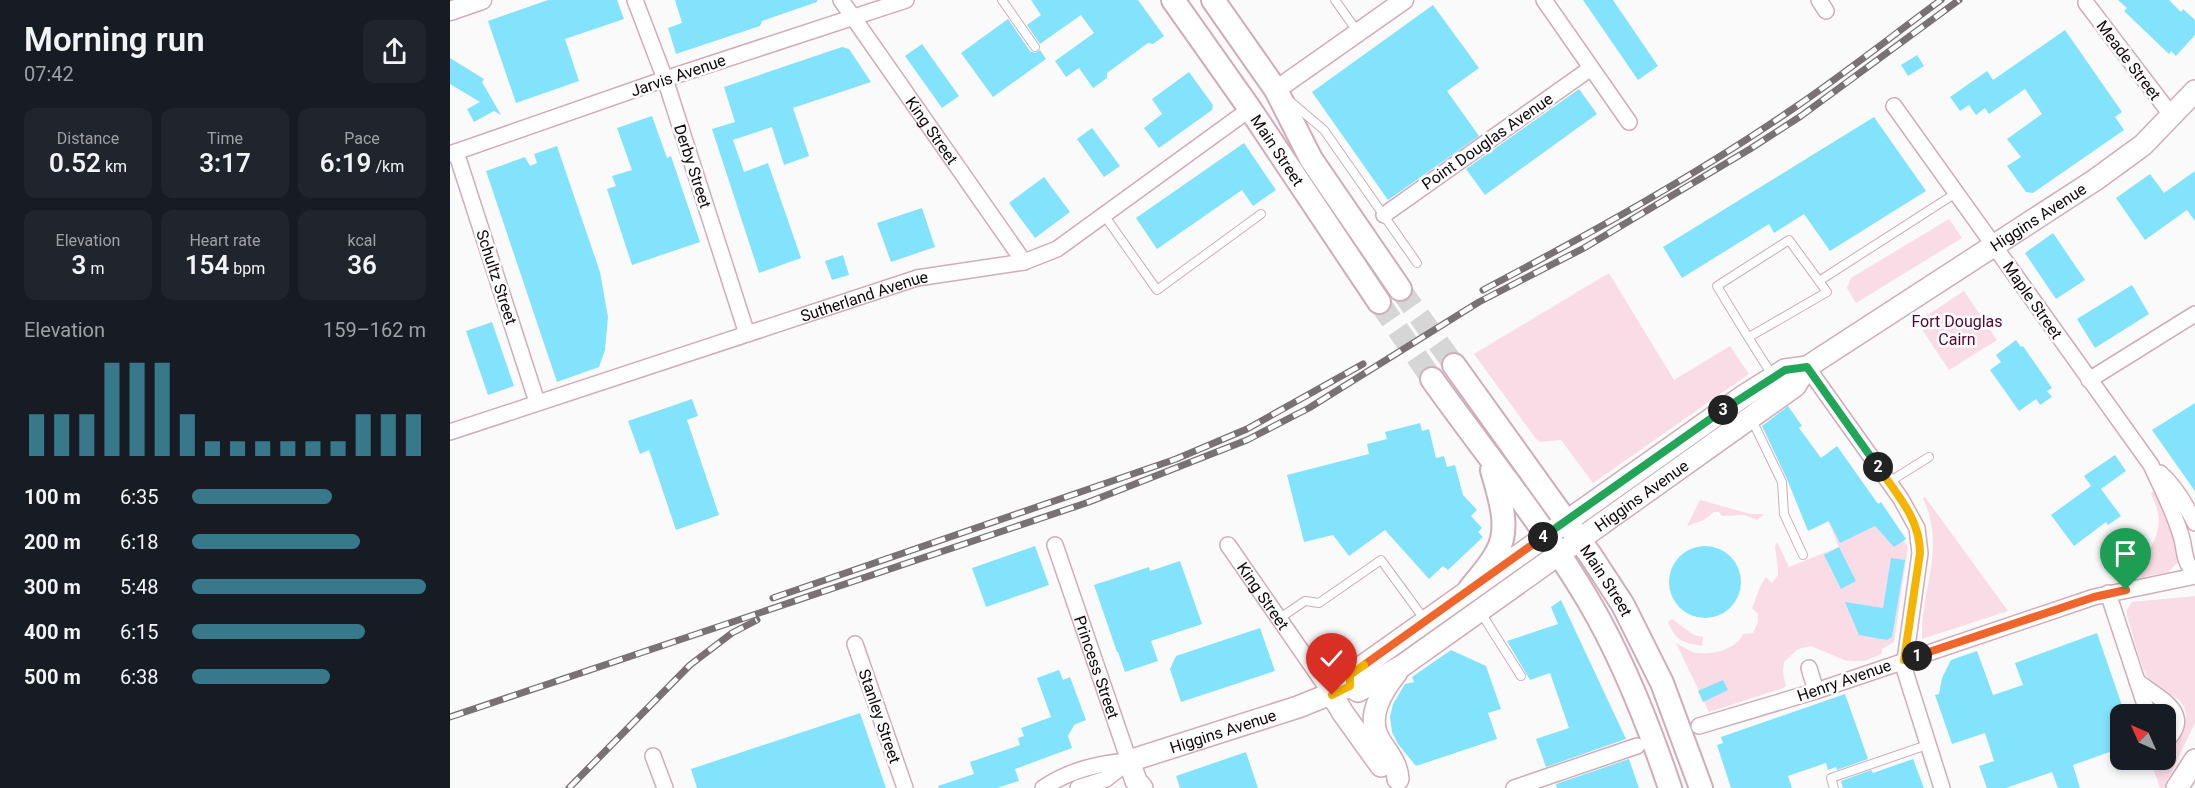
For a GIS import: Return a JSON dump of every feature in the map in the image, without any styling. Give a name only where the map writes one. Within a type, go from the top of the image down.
[{"type":"main road","name":"Main Street","points":[[1173,0],[1250,109],[1379,302]]},
{"type":"main road","name":"Main Street","points":[[1213,0],[1276,90],[1311,159],[1400,290]]},
{"type":"main road","name":"Higgins Avenue","points":[[1129,761],[1341,690],[1358,691],[1402,666],[1795,386],[1807,367],[2095,180],[2142,145],[2195,91]]},
{"type":"main road","name":"Main Street","points":[[1454,365],[1609,582],[1641,637],[1672,708],[1701,788]]},
{"type":"main road","name":"Higgins Avenue","points":[[1341,690],[1350,675],[1742,397],[1785,370],[1807,367]]},
{"type":"main road","name":"Main Street","points":[[1432,379],[1546,535],[1588,601],[1610,641],[1654,741],[1670,788]]},
{"type":"main road","points":[[1469,590],[1498,552],[1504,532],[1502,509],[1490,460]]},
{"type":"main road","points":[[1402,666],[1385,687],[1375,711],[1375,729],[1378,739],[1397,766],[1402,783]]},
{"type":"main road","name":"King Street","points":[[1341,690],[1377,761],[1387,774],[1402,783]]},
{"type":"main road","points":[[2177,788],[2195,760]]},
{"type":"main road","name":"Princess Street","points":[[1129,761],[1136,781],[1142,788]]},
{"type":"main road","points":[[2187,788],[2195,770]]},
{"type":"street","points":[[450,11],[480,0]]},
{"type":"street","name":"Derby Street","points":[[636,0],[665,79],[747,334]]},
{"type":"street","name":"King Street","points":[[841,0],[1024,262]]},
{"type":"street","name":"Jarvis Avenue","points":[[453,153],[665,79],[906,0]]},
{"type":"street","points":[[1276,90],[1404,0]]},
{"type":"street","points":[[1544,0],[1629,122]]},
{"type":"street","name":"Meade Street","points":[[2086,3],[2172,117]]},
{"type":"street","name":"Point Douglas Avenue","points":[[1384,215],[1591,68]]},
{"type":"street","name":"Maple Street","points":[[1894,106],[2151,465],[2175,516],[2187,564],[2195,574]]},
{"type":"street","name":"Sutherland Avenue","points":[[450,432],[917,278],[1024,262],[1057,249],[1250,109]]},
{"type":"street","name":"Schultz Street","points":[[453,153],[537,402]]},
{"type":"street","points":[[2089,380],[2195,314]]},
{"type":"street","points":[[1807,367],[1889,482],[1914,522],[1920,544],[1904,660],[1905,676],[1942,788]]},
{"type":"street","name":"Maple Street","points":[[2151,465],[2168,479],[2183,500],[2195,523]]},
{"type":"street","name":"Princess Street","points":[[1055,545],[1129,761]]},
{"type":"street","name":"King Street","points":[[1228,545],[1280,618],[1341,690]]},
{"type":"street","name":"Henry Avenue","points":[[1700,726],[1816,691],[2108,593],[2195,574]]},
{"type":"street","points":[[2108,593],[2145,704]]},
{"type":"street","name":"Stanley Street","points":[[855,644],[905,788]]},
{"type":"street","points":[[1809,668],[1816,691]]},
{"type":"street","points":[[2137,681],[2172,704]]},
{"type":"street","points":[[2176,708],[2180,721],[2176,731]]},
{"type":"street","points":[[1514,788],[1549,782],[1637,746]]},
{"type":"street","points":[[653,756],[665,788]]},
{"type":"street","name":"Higgins Avenue","points":[[1043,788],[1052,781],[1100,764],[1129,761]]},
{"type":"street","name":"Higgins Avenue","points":[[1078,788],[1106,779],[1129,761]]},
{"type":"lane","points":[[1002,0],[1035,47]]},
{"type":"lane","points":[[1335,0],[1358,33]]},
{"type":"lane","points":[[1276,90],[1324,130],[1417,262]]},
{"type":"lane","points":[[1819,281],[1956,193]]},
{"type":"lane","points":[[1104,215],[1157,290],[1261,214]]},
{"type":"lane","points":[[1749,337],[1827,292],[1789,240],[1717,286],[1774,377]]},
{"type":"lane","points":[[1742,397],[1782,482],[1784,513],[1803,555]]},
{"type":"lane","points":[[1889,482],[1929,457]]},
{"type":"lane","points":[[1280,618],[1305,601],[1319,603],[1381,560],[1426,621]]},
{"type":"lane","points":[[1480,611],[1521,675]]},
{"type":"lane","points":[[1834,788],[1831,778],[1927,745]]},
{"type":"green space","points":[[1949,219],[1962,238],[1856,303],[1847,288],[1851,278]]},
{"type":"green space","points":[[1609,273],[1674,380],[1730,346],[1749,374],[1593,483],[1561,440],[1541,442],[1536,439],[1474,354]]},
{"type":"green space","name":"Fort Douglas Cairn","points":[[1964,291],[1997,340],[1949,370],[1917,322]]},
{"type":"green space","points":[[2153,491],[2158,496],[2171,525],[2177,546],[2178,562],[2168,572],[2128,580],[2126,576],[2143,570],[2157,533],[2158,516],[2151,494]]},
{"type":"green space","points":[[1925,497],[2008,611],[1922,639],[1922,621],[1933,553],[1933,536],[1930,517],[1923,498]]},
{"type":"green space","points":[[1700,500],[1751,514],[1764,514],[1757,520],[1744,515],[1722,516],[1719,512],[1714,512],[1704,520],[1687,526]]},
{"type":"green space","points":[[1876,501],[1908,547],[1894,642],[1882,649],[1882,654],[1864,661],[1844,660],[1811,646],[1798,649],[1784,662],[1783,672],[1786,686],[1709,712],[1676,643],[1695,652],[1711,653],[1736,644],[1743,634],[1753,633],[1758,622],[1758,614],[1752,608],[1760,588],[1766,577],[1772,583],[1778,575],[1775,546],[1777,542],[1789,567],[1839,547],[1828,521]]},
{"type":"green space","points":[[2195,596],[2195,723],[2176,763],[2176,740],[2184,726],[2186,713],[2179,700],[2158,689],[2148,678],[2127,616],[2127,610],[2132,602]]},
{"type":"green space","points":[[1672,619],[1694,635],[1703,637],[1702,646],[1685,642],[1677,637],[1668,622]]},
{"type":"green space","points":[[2154,770],[2173,770],[2164,788],[2160,788]]},
{"type":"building","points":[[548,0],[617,0],[624,19],[565,39],[579,81],[516,103],[488,21]]},
{"type":"building","points":[[675,0],[817,0],[817,2],[762,21],[760,26],[676,54],[668,28],[682,23]]},
{"type":"building","points":[[1031,0],[1138,0],[1164,36],[1153,44],[1148,43],[1107,73],[1107,78],[1093,88],[1079,68],[1066,77],[1055,61],[1094,33],[1081,15],[1040,44],[1027,25],[1041,15]]},
{"type":"building","points":[[1583,0],[1613,0],[1658,66],[1638,80]]},
{"type":"building","points":[[2118,0],[2169,0],[2181,12],[2183,9],[2195,20],[2195,35],[2176,56],[2171,51],[2169,54],[2124,11],[2127,8]]},
{"type":"building","points":[[1433,5],[1479,68],[1447,91],[1479,136],[1388,200],[1312,92]]},
{"type":"building","points":[[1008,19],[1030,51],[1035,53],[1040,50],[1046,59],[993,97],[961,53]]},
{"type":"building","points":[[2065,30],[2122,112],[2115,117],[2124,130],[2033,193],[2026,192],[2007,166],[2021,157],[2007,139],[2042,114],[2025,89],[1989,114],[1985,108],[1976,115],[1969,105],[1960,111],[1950,97],[1987,71],[1993,80]]},
{"type":"building","points":[[922,44],[959,96],[942,108],[905,56]]},
{"type":"building","points":[[842,47],[849,49],[871,82],[793,108],[809,156],[784,165],[772,127],[733,140],[744,172],[768,163],[801,258],[759,273],[712,129],[735,122],[724,87]]},
{"type":"building","points":[[1917,55],[1924,66],[1908,76],[1901,65]]},
{"type":"building","points":[[450,58],[484,79],[482,82],[501,115],[494,111],[474,122],[467,109],[480,102],[450,84]]},
{"type":"building","points":[[1189,72],[1213,105],[1212,110],[1159,148],[1144,128],[1162,114],[1152,99]]},
{"type":"building","points":[[1579,89],[1597,114],[1485,195],[1466,169]]},
{"type":"building","points":[[652,116],[667,158],[671,156],[700,242],[632,265],[607,189],[616,186],[612,176],[632,170],[617,128]]},
{"type":"building","points":[[1874,117],[1926,191],[1830,251],[1804,214],[1774,233],[1769,224],[1682,278],[1663,247]]},
{"type":"building","points":[[1092,128],[1120,166],[1104,177],[1077,139]]},
{"type":"building","points":[[1244,143],[1276,190],[1253,206],[1242,190],[1157,249],[1136,218]]},
{"type":"building","points":[[557,146],[600,272],[608,317],[605,350],[599,367],[557,382],[486,171],[525,157],[530,166],[537,163],[534,154]]},
{"type":"building","points":[[2195,171],[2195,221],[2187,210],[2145,240],[2116,198],[2150,174],[2164,193]]},
{"type":"building","points":[[1044,177],[1070,212],[1035,238],[1009,203]]},
{"type":"building","points":[[922,208],[935,247],[891,262],[877,223]]},
{"type":"building","points":[[2053,233],[2085,280],[2056,299],[2025,253]]},
{"type":"building","points":[[843,255],[849,275],[832,280],[825,261]]},
{"type":"building","points":[[2132,285],[2149,314],[2095,348],[2077,319]]},
{"type":"building","points":[[492,322],[514,386],[488,395],[466,331]]},
{"type":"building","points":[[2016,340],[2021,347],[2023,346],[2052,388],[2047,391],[2052,397],[2040,405],[2036,399],[2019,411],[1990,370],[2001,362],[1996,355]]},
{"type":"building","points":[[692,399],[698,416],[687,420],[719,515],[676,530],[649,450],[640,454],[628,421]]},
{"type":"building","points":[[2195,403],[2195,491],[2152,430]]},
{"type":"building","points":[[1788,406],[1802,426],[1799,428],[1821,458],[1837,446],[1878,504],[1881,502],[1906,539],[1894,547],[1875,526],[1840,543],[1829,521],[1808,531],[1762,426]]},
{"type":"building","points":[[1420,423],[1422,431],[1429,429],[1436,458],[1444,456],[1447,467],[1455,465],[1463,495],[1477,510],[1471,516],[1482,528],[1478,532],[1483,537],[1448,570],[1443,566],[1429,579],[1385,530],[1349,556],[1333,535],[1304,542],[1287,475],[1369,454],[1367,444],[1387,439],[1385,432]]},
{"type":"building","points":[[2115,455],[2126,471],[2101,489],[2121,516],[2108,525],[2106,522],[2074,546],[2051,515],[2091,486],[2084,476]]},
{"type":"building","points":[[1035,546],[1049,585],[986,607],[972,568]]},
{"type":"building","points":[[1705,546],[1719,549],[1731,556],[1738,568],[1741,582],[1738,596],[1731,608],[1719,615],[1705,618],[1691,615],[1679,608],[1672,596],[1669,582],[1672,568],[1679,556],[1691,549]]},
{"type":"building","points":[[1839,547],[1856,581],[1841,589],[1824,555]]},
{"type":"building","points":[[1891,558],[1905,560],[1892,637],[1887,640],[1859,635],[1845,602],[1883,608]]},
{"type":"building","points":[[1180,561],[1202,624],[1151,641],[1158,661],[1125,672],[1094,585],[1149,567],[1150,571]]},
{"type":"building","points":[[1561,600],[1626,739],[1546,767],[1536,739],[1569,728],[1550,673],[1530,680],[1507,641],[1558,624],[1551,607]]},
{"type":"building","points":[[1260,628],[1275,671],[1181,702],[1170,669],[1176,656]]},
{"type":"building","points":[[2097,633],[2122,704],[2110,704],[2110,752],[2073,765],[2080,788],[2058,788],[2052,772],[2006,788],[1987,788],[1979,766],[1994,761],[1985,733],[1952,744],[1935,695],[1939,694],[1942,678],[1951,660],[1977,651],[1993,695],[2023,685],[2015,663]]},
{"type":"building","points":[[1451,650],[1486,666],[1501,709],[1488,713],[1497,739],[1416,766],[1398,744],[1392,732],[1390,717],[1393,704],[1405,684],[1414,682],[1412,677]]},
{"type":"building","points":[[1059,670],[1063,680],[1070,677],[1086,720],[1074,725],[1068,736],[1072,748],[1015,769],[1019,781],[997,788],[939,788],[938,786],[974,774],[970,762],[1020,745],[1018,738],[1024,736],[1021,728],[1051,717],[1037,678]]},
{"type":"building","points":[[1723,680],[1728,690],[1703,702],[1698,691]]},
{"type":"building","points":[[1845,694],[1868,759],[1837,770],[1836,767],[1828,770],[1826,763],[1788,776],[1792,788],[1731,788],[1717,745],[1723,743],[1721,737]]},
{"type":"building","points":[[860,713],[886,788],[697,788],[691,769]]},
{"type":"building","points":[[1246,752],[1258,788],[1180,788],[1176,776]]},
{"type":"building","points":[[1629,759],[1639,788],[1557,788],[1556,784]]},
{"type":"building","points":[[1913,759],[1924,788],[1843,788],[1841,781]]},
{"type":"tunnel","points":[[1400,289],[1454,365]]},
{"type":"tunnel","points":[[1379,302],[1432,379]]},
{"type":"railway","points":[[1483,290],[1602,226],[1757,133],[1813,95],[1941,0]]},
{"type":"railway","points":[[450,717],[1089,502],[1247,440],[1309,408],[1479,302],[1584,248],[1750,149],[1801,116],[1959,0]]},
{"type":"railway","points":[[773,598],[1176,459],[1247,429],[1363,364]]},
{"type":"railway","points":[[569,788],[690,665],[732,633],[757,620]]},
{"type":"route","points":[[1332,695],[1350,686],[1350,675],[1742,397],[1785,370],[1807,367],[1901,499],[1917,528],[1920,553],[1904,660],[2094,597],[2126,590]]}]
